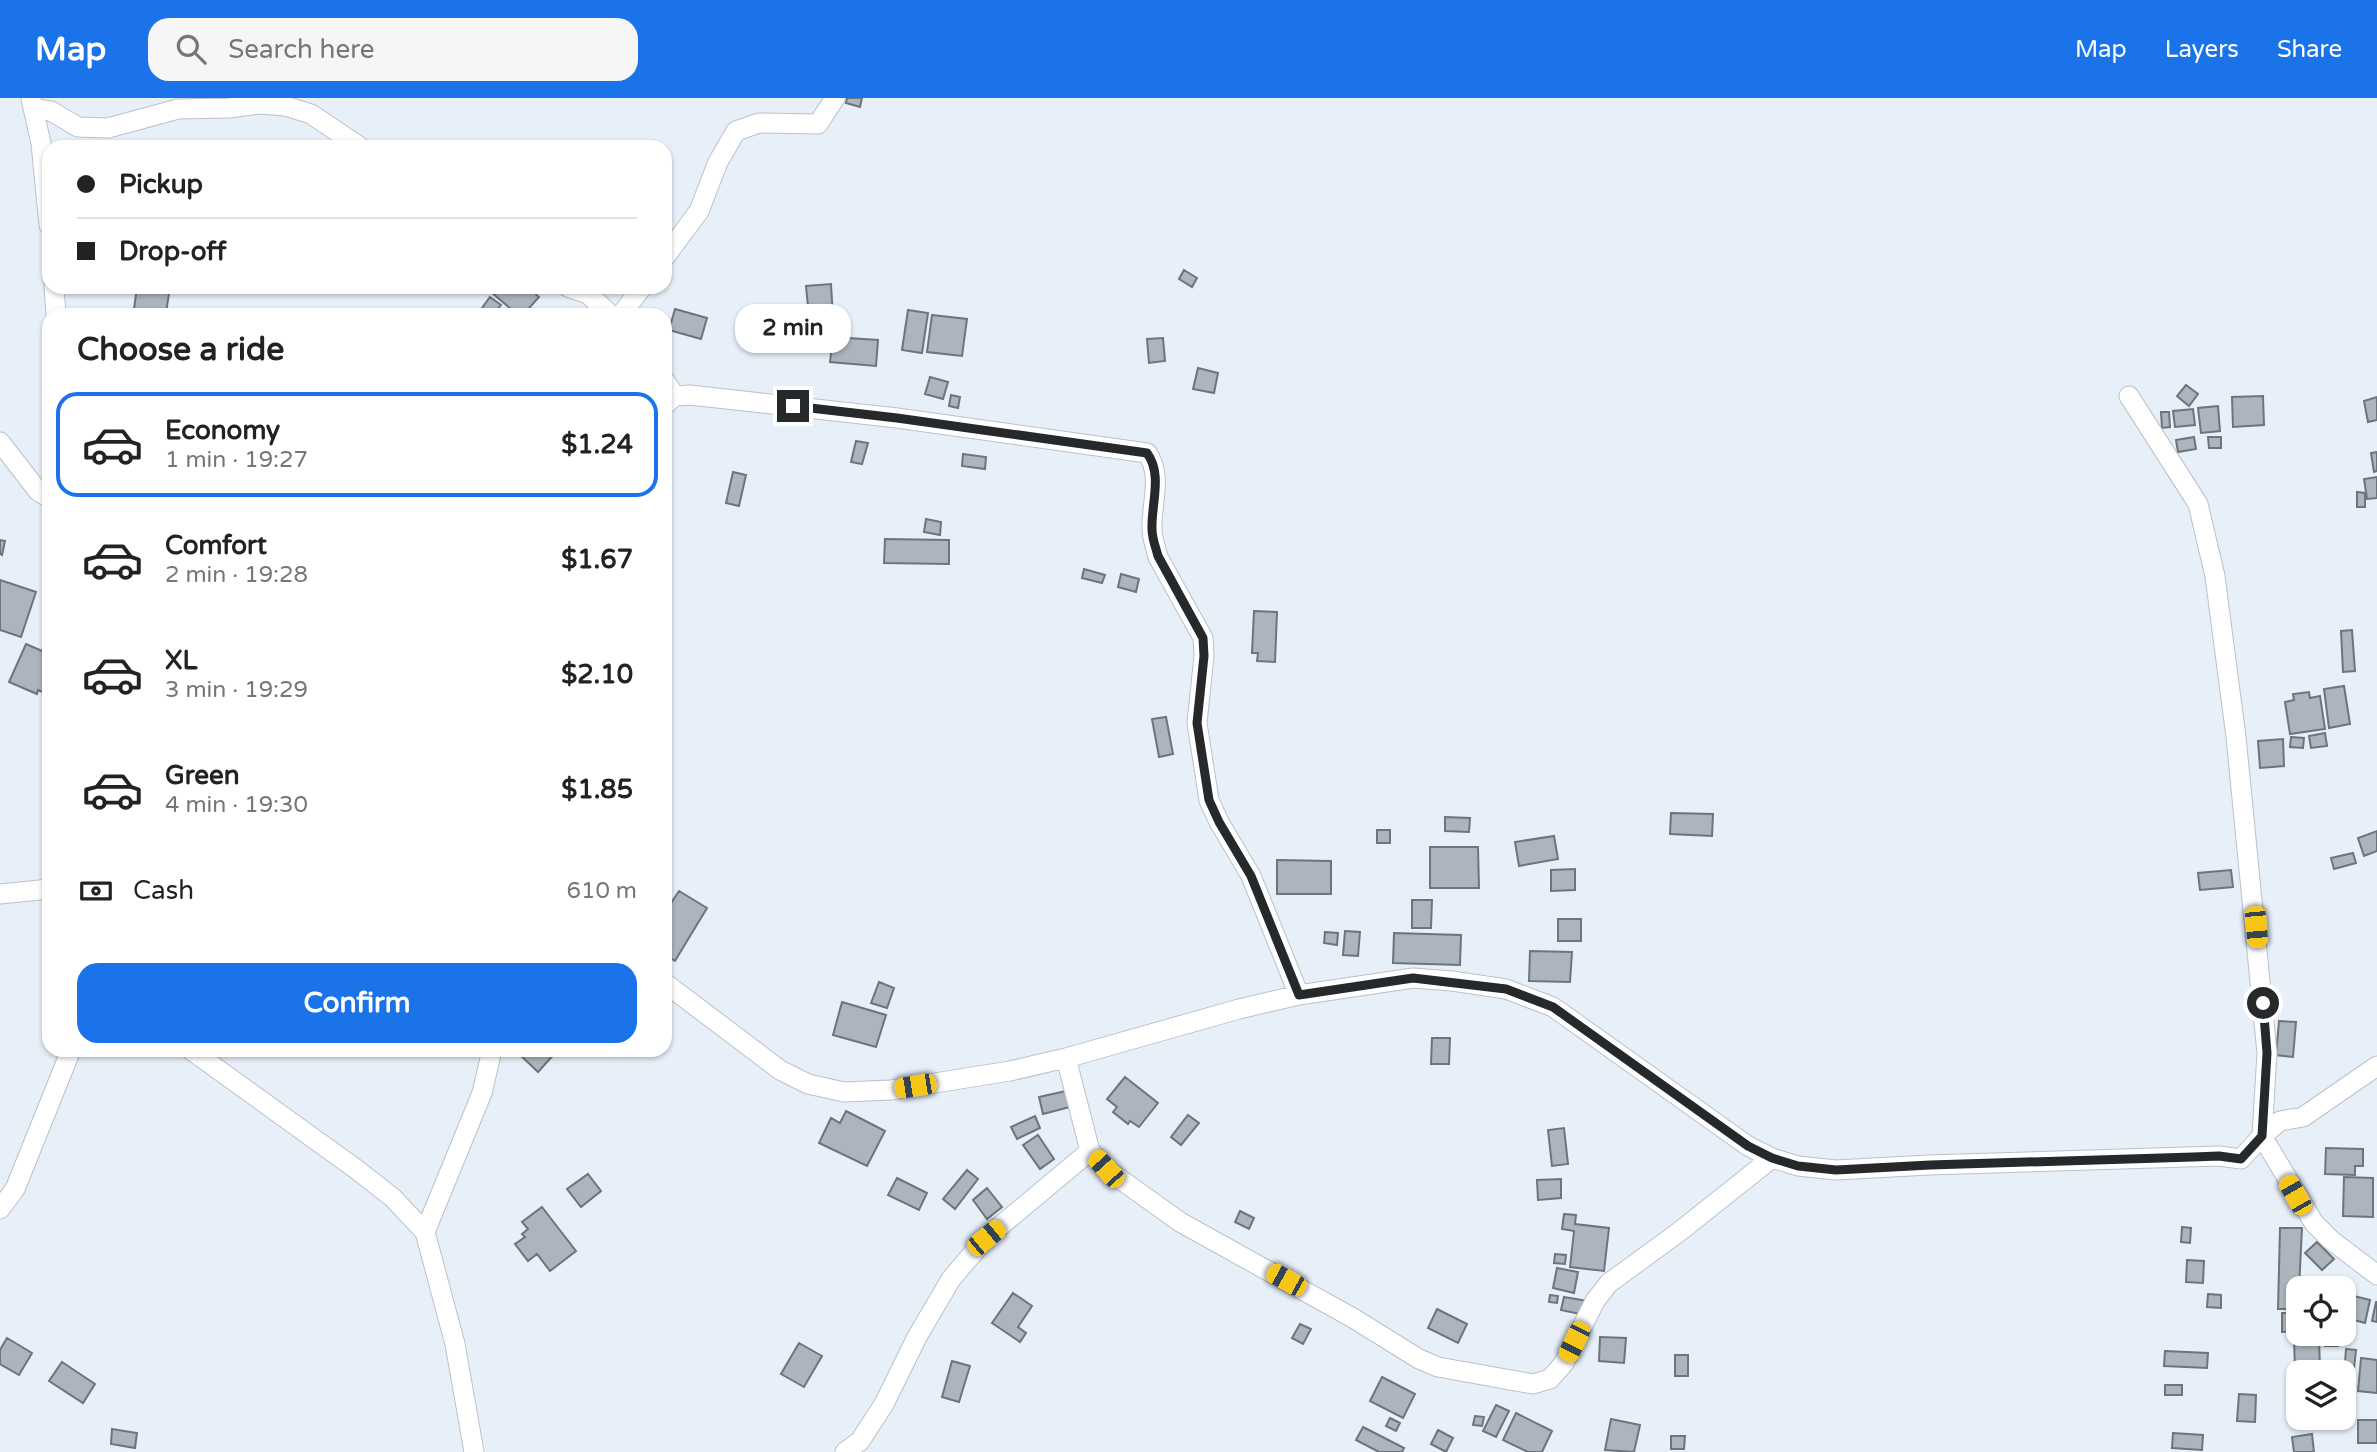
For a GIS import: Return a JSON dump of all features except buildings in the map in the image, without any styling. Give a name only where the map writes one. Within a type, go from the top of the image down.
[{"type":"street","points":[[672,248],[699,211],[718,162],[736,131],[759,123],[818,124],[835,98]]},
{"type":"street","points":[[32,103],[78,127],[108,128],[178,109],[229,108],[260,104],[285,106],[311,114],[350,140]]},
{"type":"street","points":[[32,103],[42,153]]},
{"type":"street","points":[[588,294],[603,308]]},
{"type":"street","points":[[672,394],[897,418],[1147,453],[1153,460],[1156,472],[1152,531],[1154,544],[1203,638],[1204,656],[1197,723],[1209,800],[1251,876],[1299,995]]},
{"type":"street","points":[[2129,396],[2198,504],[2215,576],[2236,737],[2267,1053],[2262,1136],[2314,1223],[2331,1240],[2377,1275]]},
{"type":"street","points":[[0,442],[42,494]]},
{"type":"street","points":[[0,894],[42,890]]},
{"type":"street","points":[[672,988],[780,1070],[808,1084],[844,1092],[891,1090],[1010,1071],[1299,995],[1413,978],[1506,989],[1553,1007],[1748,1146],[1772,1158],[1798,1166],[1836,1170],[2205,1157],[2241,1159],[2280,1121],[2303,1117],[2377,1066]]},
{"type":"street","points":[[0,1209],[15,1189],[68,1057]]},
{"type":"street","points":[[201,1057],[356,1169],[393,1198],[425,1232],[455,1344],[474,1452]]},
{"type":"street","points":[[425,1232],[482,1093],[490,1057]]},
{"type":"street","points":[[1066,1058],[1090,1151],[1106,1169],[1180,1222],[1342,1312],[1419,1359],[1438,1367],[1533,1384],[1550,1379],[1564,1363],[1595,1301],[1609,1283],[1679,1233],[1772,1158]]},
{"type":"street","points":[[845,1452],[860,1441],[884,1404],[917,1337],[951,1279],[986,1238],[1090,1151]]},
{"type":"route","points":[[793,406],[1147,453],[1153,460],[1156,472],[1152,531],[1154,544],[1203,638],[1204,656],[1197,723],[1209,800],[1251,876],[1299,995],[1413,978],[1506,989],[1553,1007],[1748,1146],[1772,1158],[1798,1166],[1836,1170],[2219,1156],[2241,1159],[2262,1136],[2267,1053],[2263,1003]]}]
